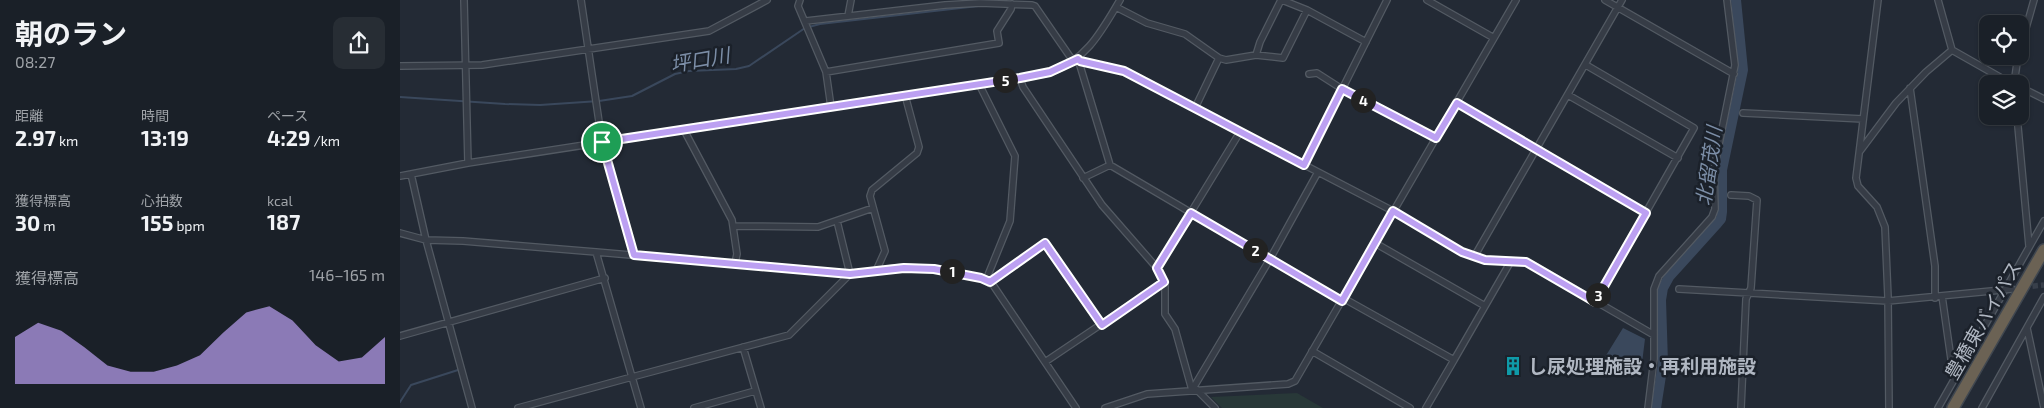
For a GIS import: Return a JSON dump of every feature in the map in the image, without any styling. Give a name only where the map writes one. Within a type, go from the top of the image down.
[{"type":"highway","name":"豊橋東バイパス","points":[[1953,408],[2044,250]]},
{"type":"street","points":[[464,0],[468,163]]},
{"type":"street","points":[[581,0],[602,142],[634,255]]},
{"type":"street","points":[[400,66],[466,66],[709,31],[767,0]]},
{"type":"street","points":[[800,0],[798,6],[810,30],[826,72],[831,106]]},
{"type":"street","points":[[848,16],[851,0]]},
{"type":"street","points":[[400,176],[468,163],[1050,72],[1077,60],[1090,47],[1120,0]]},
{"type":"street","points":[[1256,55],[1260,42],[1281,0],[1307,10],[1366,42]]},
{"type":"street","points":[[1304,165],[1387,0]]},
{"type":"street","points":[[1427,0],[1494,38]]},
{"type":"street","points":[[1105,408],[1147,394],[1288,384],[1295,381],[1516,0]]},
{"type":"street","points":[[1605,0],[1734,74]]},
{"type":"street","points":[[1474,257],[1622,0]]},
{"type":"street","points":[[1648,408],[1654,359],[1654,289],[1659,276],[1712,217],[1715,209],[1714,169],[1735,65],[1727,0]]},
{"type":"street","points":[[1878,0],[1856,171],[1858,186],[1877,207],[1885,227],[1888,301],[1888,408]]},
{"type":"street","points":[[1938,0],[1952,50],[1997,75]]},
{"type":"street","points":[[2029,18],[2034,0]]},
{"type":"street","points":[[806,22],[945,2],[1035,6],[1077,60],[1110,165],[1270,259],[1454,360]]},
{"type":"street","points":[[826,72],[999,43],[997,31],[1011,9],[1012,4]]},
{"type":"street","points":[[1116,7],[1147,23],[1185,34],[1219,58],[1226,60],[1256,55],[1283,58],[1307,10]]},
{"type":"street","points":[[1858,153],[1884,117],[1910,88],[1952,50]]},
{"type":"street","points":[[1195,108],[1219,58]]},
{"type":"street","points":[[1077,60],[1124,71],[1393,211],[1462,252],[1485,260],[1526,262],[1533,265],[1654,335]]},
{"type":"street","points":[[1586,65],[1694,128],[1595,302]]},
{"type":"street","points":[[1309,74],[1317,73],[1342,89],[1436,138]]},
{"type":"street","points":[[1020,78],[1023,87],[1102,205],[1157,268],[1164,282],[1165,314],[1175,329],[1194,390],[1215,408]]},
{"type":"street","points":[[979,84],[1015,156],[1010,221],[988,281]]},
{"type":"street","points":[[1910,88],[1935,266],[1934,298]]},
{"type":"street","points":[[2029,92],[2044,99]]},
{"type":"street","points":[[876,271],[885,251],[870,196],[872,190],[917,153],[920,147],[906,95]]},
{"type":"street","points":[[1568,95],[1678,158]]},
{"type":"street","points":[[1457,103],[1646,213]]},
{"type":"street","points":[[1743,113],[1863,120]]},
{"type":"street","points":[[2018,125],[2029,247]]},
{"type":"street","points":[[684,130],[732,220],[737,254],[735,263]]},
{"type":"street","points":[[1157,268],[1240,132]]},
{"type":"street","points":[[1083,178],[1110,165]]},
{"type":"street","points":[[1194,390],[1318,172]]},
{"type":"street","points":[[411,174],[426,240],[472,408]]},
{"type":"street","points":[[1731,195],[1748,196],[1757,200],[1751,288],[1746,299],[1740,408]]},
{"type":"street","points":[[733,226],[818,227],[873,208]]},
{"type":"street","points":[[837,221],[850,274]]},
{"type":"street","points":[[1938,408],[2009,289],[2044,221]]},
{"type":"street","points":[[400,233],[426,240],[463,241],[850,274],[904,268],[934,269],[988,281],[1076,408]]},
{"type":"street","points":[[988,281],[1045,243],[1102,325]]},
{"type":"street","points":[[1375,243],[1485,306]]},
{"type":"street","points":[[596,252],[641,408]]},
{"type":"street","points":[[1426,408],[1512,261]]},
{"type":"street","points":[[518,408],[789,335],[850,274]]},
{"type":"street","points":[[400,336],[457,318],[604,278]]},
{"type":"street","points":[[1045,362],[1164,282]]},
{"type":"street","points":[[1680,289],[1888,301],[1934,298],[2009,289]]},
{"type":"street","points":[[1942,296],[1954,380]]},
{"type":"street","points":[[1982,408],[2044,297]]},
{"type":"street","points":[[2027,328],[2044,408]]},
{"type":"street","points":[[743,347],[761,408]]},
{"type":"street","points":[[1312,351],[1410,408]]},
{"type":"street","points":[[694,408],[755,391]]},
{"type":"shaded area","points":[[1297,393],[1323,408],[1222,408],[1211,397]]},
{"type":"water","points":[[1623,328],[1645,339],[1642,363],[1639,369],[1627,362],[1609,366],[1602,362]]},
{"type":"waterway","name":"北留茂川","points":[[1656,408],[1663,363],[1661,300],[1663,288],[1669,277],[1721,219],[1722,170],[1743,70],[1736,0]]},
{"type":"waterway","name":"坪口川","points":[[400,97],[540,105],[599,101],[632,96],[675,74],[689,71],[736,69],[749,66],[805,28],[820,24],[987,5]]},
{"type":"waterway","points":[[400,402],[411,385],[458,370]]},
{"type":"tunnel","points":[[2024,287],[2044,285]]},
{"type":"place","name":"し尿処理施設・再利用施設","points":[[1513,366]]},
{"type":"route","points":[[1078,59],[1124,71],[1304,165],[1342,89],[1436,138],[1457,103],[1646,213],[1595,302],[1526,262],[1485,260],[1462,252],[1393,211],[1342,301],[1191,213],[1157,268],[1164,282],[1102,325],[1045,243],[990,282],[955,272],[916,267],[850,274],[634,255],[602,142],[1020,78],[1050,72],[1078,59]]}]
